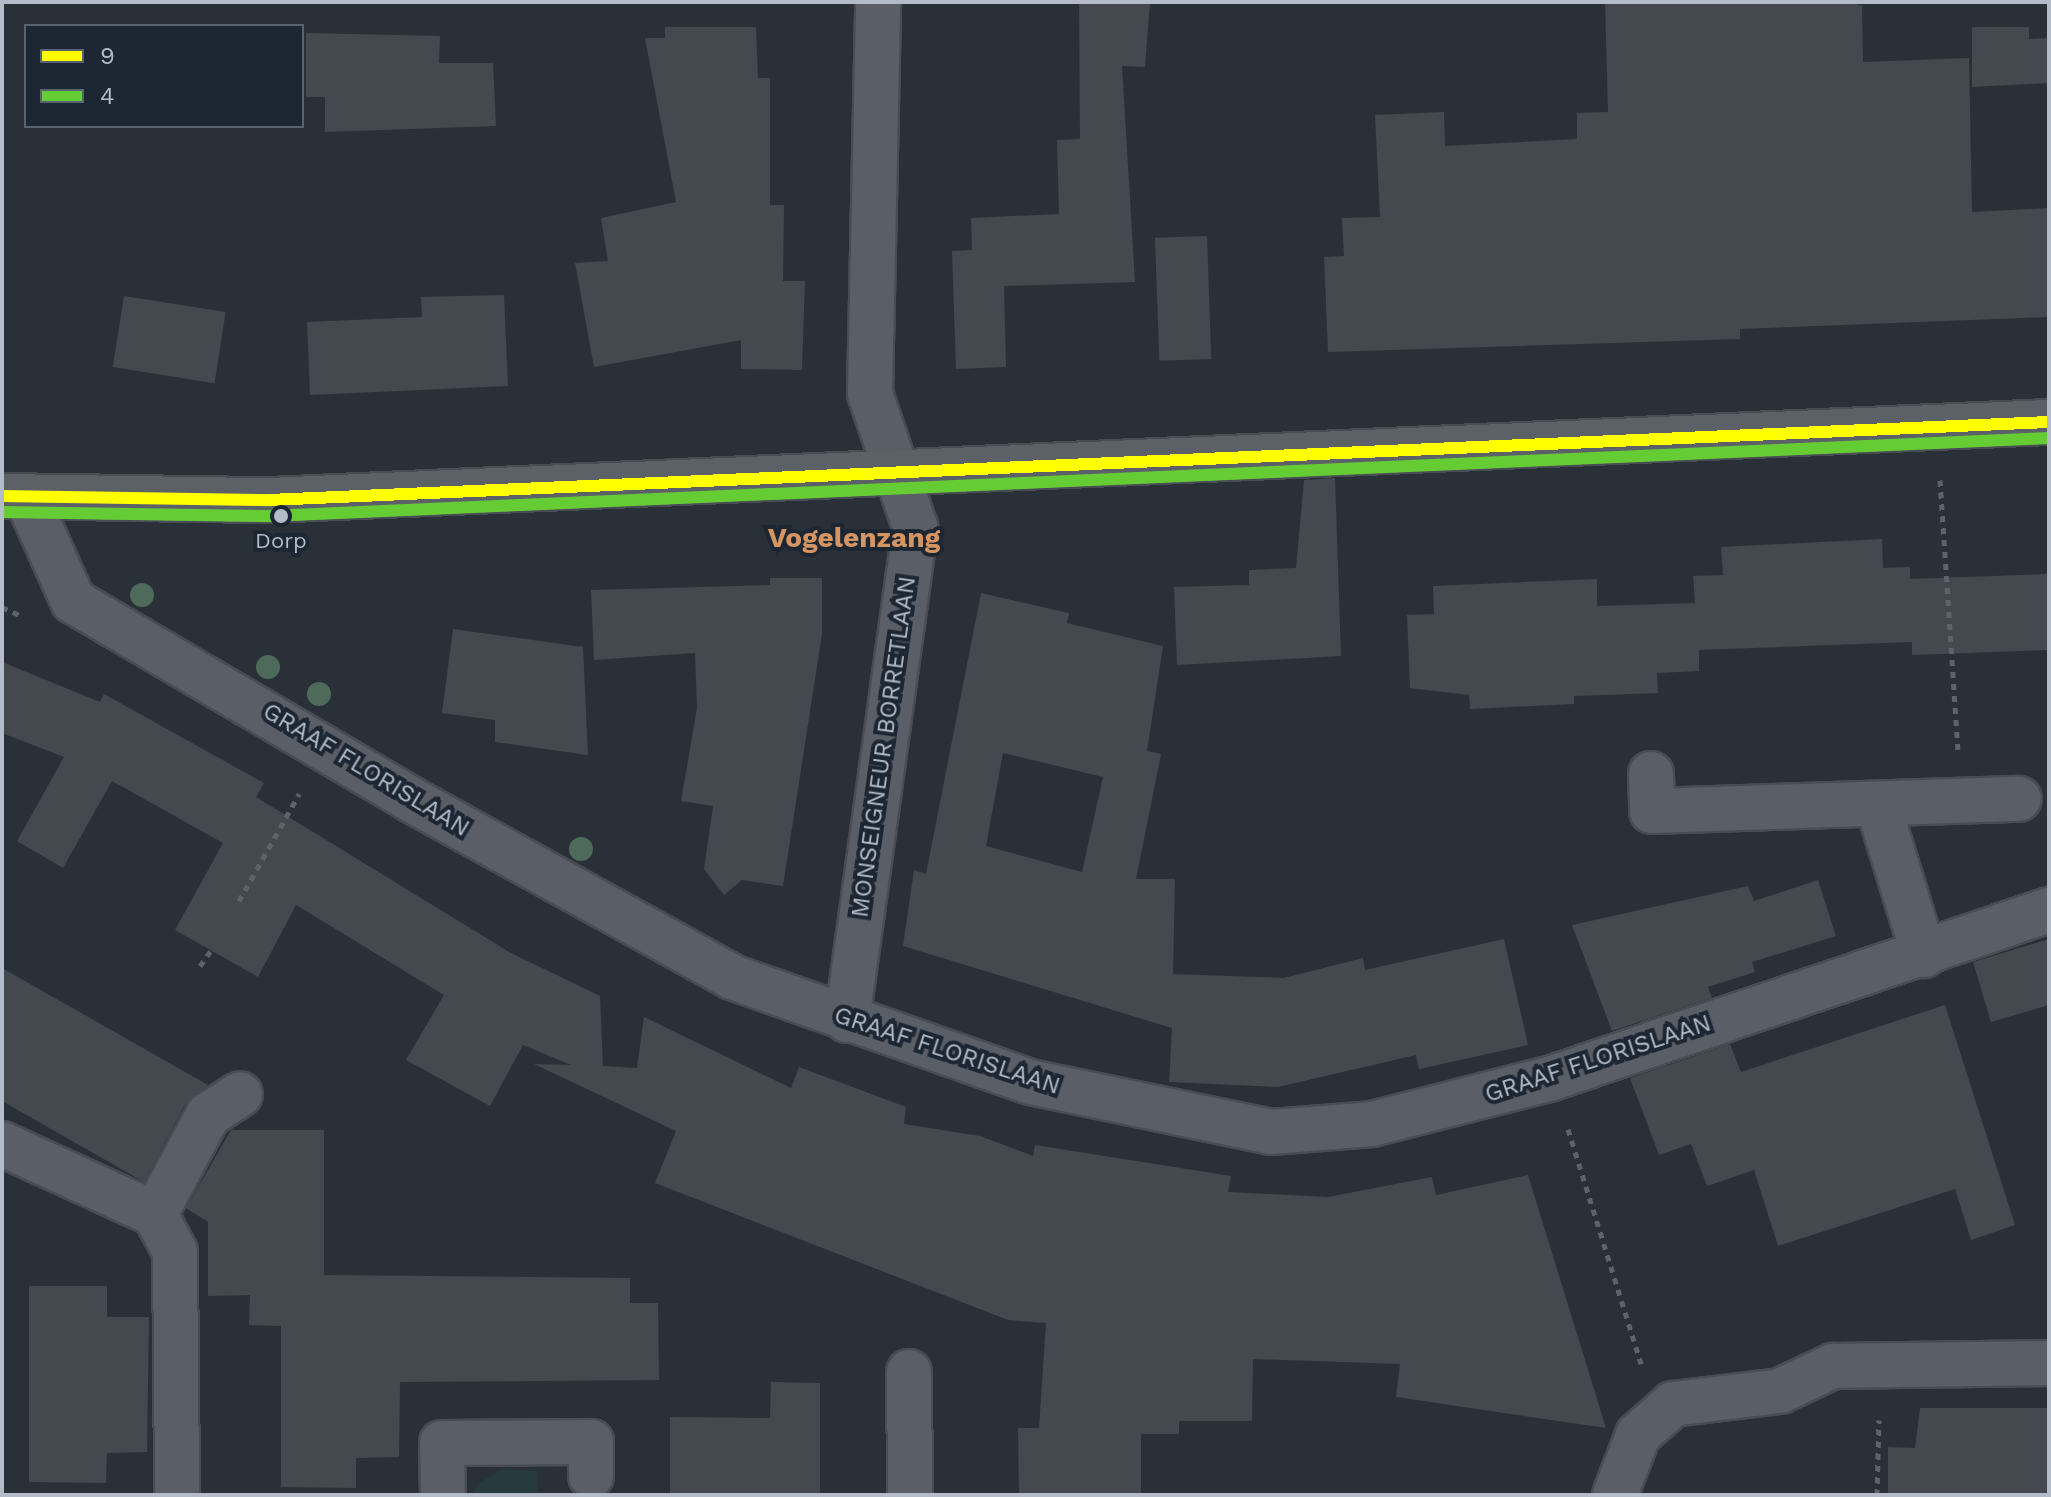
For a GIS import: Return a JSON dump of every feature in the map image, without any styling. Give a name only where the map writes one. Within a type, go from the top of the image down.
[{"type":"main road","points":[[14,497],[269,500],[2049,422]]},
{"type":"street","name":"MONSEIGNEUR BORRETLAAN","points":[[847,1020],[915,527],[870,393],[878,2]]},
{"type":"street","name":"GRAAF FLORISLAAN","points":[[14,497],[73,601],[326,745],[410,799],[732,977],[1030,1082],[1297,1135],[1372,1124],[1552,1078],[1924,955],[2049,910]]},
{"type":"street","points":[[1651,774],[1652,811],[2019,799]]},
{"type":"street","points":[[1878,805],[1924,955]]},
{"type":"street","points":[[155,1214],[208,1115],[240,1094]]},
{"type":"street","points":[[2,1144],[155,1214],[175,1252],[177,1495]]},
{"type":"street","points":[[1615,1495],[1625,1455],[1657,1416],[1692,1398],[1780,1391],[1833,1366],[2049,1363]]},
{"type":"street","points":[[909,1372],[910,1495]]},
{"type":"street","points":[[443,1495],[442,1443],[591,1442],[591,1476]]},
{"type":"path","points":[[1937,427],[1961,800]]},
{"type":"path","points":[[239,901],[326,745]]},
{"type":"path","points":[[200,966],[211,950]]},
{"type":"path","points":[[1552,1078],[1657,1416]]},
{"type":"path","points":[[1877,1495],[1880,1363]]},
{"type":"green space","points":[[502,1469],[537,1471],[538,1495],[473,1495],[478,1484]]},
{"type":"building","points":[[1079,2],[1150,2],[1145,67],[1122,66],[1135,282],[1004,286],[1006,367],[956,369],[952,251],[972,250],[971,218],[1059,214],[1057,140],[1080,139]]},
{"type":"building","points":[[1605,2],[1852,2],[1862,6],[1863,62],[1969,58],[1972,212],[2049,208],[2049,317],[1740,329],[1740,339],[1328,352],[1324,257],[1344,256],[1342,218],[1380,217],[1375,115],[1444,112],[1445,146],[1577,139],[1577,113],[1608,112]]},
{"type":"building","points":[[665,27],[756,27],[758,78],[770,78],[770,205],[784,205],[783,281],[805,281],[802,370],[741,369],[741,340],[594,367],[575,263],[608,261],[601,218],[676,202],[645,38],[665,38]]},
{"type":"building","points":[[1972,27],[2029,27],[2029,39],[2049,38],[2049,83],[1972,87]]},
{"type":"building","points":[[306,33],[440,36],[439,63],[493,63],[496,126],[325,132],[325,97],[306,97]]},
{"type":"building","points":[[1207,236],[1211,359],[1159,361],[1155,238]]},
{"type":"building","points":[[504,295],[508,386],[310,395],[307,322],[422,317],[421,297]]},
{"type":"building","points":[[124,296],[226,312],[214,383],[113,367]]},
{"type":"building","points":[[1335,478],[1341,656],[1177,665],[1174,587],[1249,585],[1249,570],[1296,568],[1304,480]]},
{"type":"building","points":[[1882,539],[1883,568],[1910,567],[1910,579],[2049,574],[2049,650],[1912,655],[1912,642],[1699,650],[1699,671],[1657,673],[1658,693],[1574,696],[1574,704],[1470,709],[1469,695],[1410,688],[1407,615],[1434,614],[1433,586],[1597,579],[1597,606],[1695,603],[1693,576],[1723,575],[1721,547]]},
{"type":"building","points":[[770,578],[822,578],[822,634],[783,886],[742,880],[724,895],[704,869],[713,806],[681,801],[697,708],[695,653],[594,660],[591,590],[770,585]]},
{"type":"building","points":[[981,593],[1069,613],[1067,623],[1163,646],[1147,751],[1161,754],[1136,879],[1175,879],[1173,974],[1284,978],[1363,958],[1365,970],[1504,939],[1528,1045],[1419,1069],[1416,1055],[1278,1087],[1169,1082],[1172,1028],[903,946],[914,870],[926,874]],"holes":[[[1003,753],[1103,777],[1082,872],[986,846]]]},
{"type":"building","points":[[453,629],[583,647],[588,755],[495,742],[495,720],[442,713]]},
{"type":"building","points":[[2,662],[100,702],[104,694],[264,783],[256,797],[511,953],[600,996],[603,1066],[637,1068],[644,1017],[791,1088],[799,1067],[906,1107],[904,1124],[980,1136],[1033,1156],[1035,1145],[1231,1176],[1228,1192],[1328,1197],[1432,1177],[1436,1195],[1528,1175],[1606,1428],[1396,1397],[1400,1364],[1253,1359],[1252,1421],[1179,1421],[1179,1434],[1141,1434],[1141,1495],[1019,1495],[1018,1428],[1039,1428],[1046,1323],[1008,1320],[655,1183],[676,1131],[534,1064],[571,1065],[523,1045],[490,1106],[406,1060],[444,995],[296,905],[258,977],[175,930],[223,843],[112,781],[63,868],[17,841],[64,757],[2,733]]},
{"type":"building","points":[[1818,880],[1836,936],[1752,962],[1755,972],[1708,987],[1712,998],[1612,1031],[1572,925],[1748,886],[1754,901]]},
{"type":"building","points":[[2049,939],[2049,1005],[1991,1022],[1973,962]]},
{"type":"building","points":[[2,968],[208,1085],[186,1103],[144,1182],[2,1101]]},
{"type":"building","points":[[1945,1005],[2015,1225],[1971,1240],[1955,1189],[1778,1246],[1754,1170],[1707,1186],[1691,1144],[1659,1155],[1630,1078],[1730,1044],[1741,1072]]},
{"type":"building","points":[[231,1130],[324,1130],[324,1275],[630,1278],[630,1303],[658,1303],[659,1380],[400,1382],[399,1457],[356,1458],[356,1488],[281,1487],[281,1326],[249,1325],[250,1295],[208,1296],[208,1222],[186,1208]]},
{"type":"building","points":[[29,1286],[107,1286],[107,1317],[149,1317],[147,1452],[107,1453],[106,1483],[29,1482]]},
{"type":"building","points":[[771,1382],[820,1383],[820,1495],[670,1494],[670,1417],[770,1418]]},
{"type":"building","points":[[1920,1408],[2049,1408],[2049,1495],[1888,1495],[1888,1447],[1915,1448]]},
{"type":"transit line","name":"9","points":[[2,496],[269,500],[2049,422]]},
{"type":"transit line","name":"4","points":[[2,512],[270,516],[2049,438]]},
{"type":"place","name":"Dorp","points":[[281,516]]},
{"type":"district","name":"Vogelenzang","points":[[854,538]]}]
